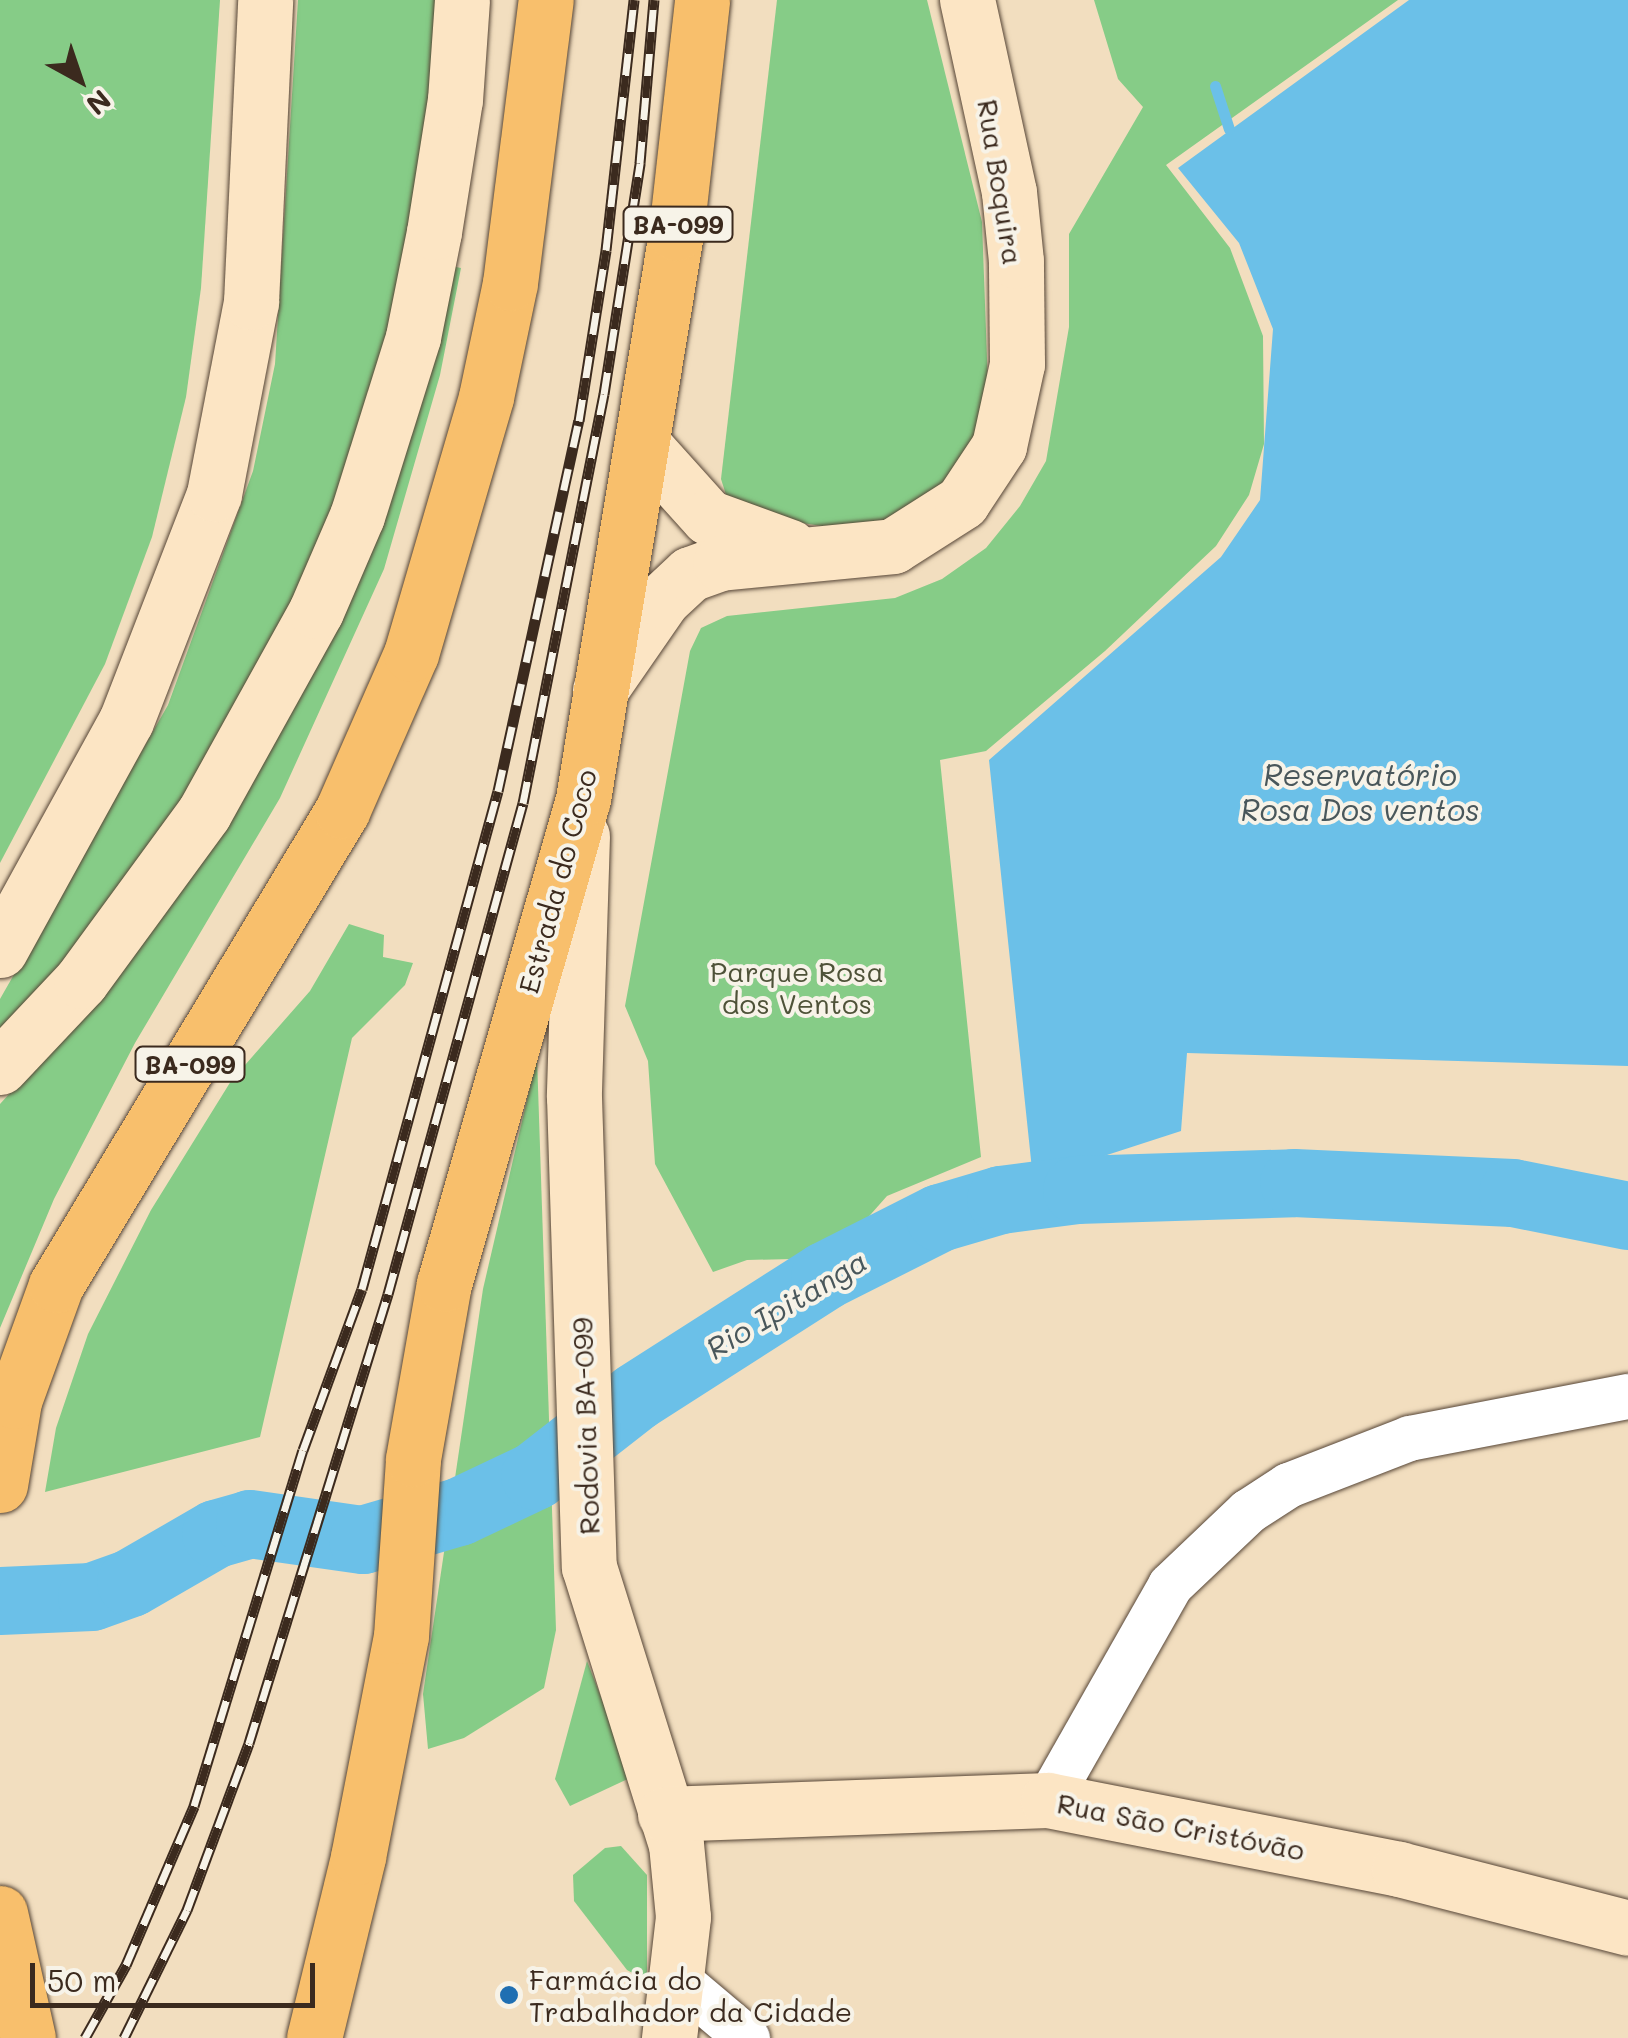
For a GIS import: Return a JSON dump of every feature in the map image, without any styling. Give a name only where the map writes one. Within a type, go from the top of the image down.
[{"type":"highway","name":"BA-099","points":[[0,1485],[14,1400],[56,1285],[342,811],[411,654],[486,398],[510,283],[546,0]]},
{"type":"highway","name":"Estrada do Coco","points":[[314,2038],[358,1857],[401,1636],[414,1459],[444,1284],[583,799],[644,446],[702,0]]},
{"type":"highway","points":[[0,1913],[28,2038]]},
{"type":"main road","points":[[0,950],[126,721],[214,494],[251,302],[265,0]]},
{"type":"main road","points":[[0,1068],[81,981],[204,813],[316,611],[357,516],[413,337],[434,232],[462,0]]},
{"type":"main road","name":"Rua Boquira","points":[[600,690],[662,600],[690,574],[720,563],[827,556],[894,546],[942,519],[979,482],[1007,421],[1016,364],[1016,261],[1009,192],[967,0]]},
{"type":"main road","name":"Rua Boquira","points":[[644,446],[695,507],[722,527],[827,556]]},
{"type":"main road","name":"Rodovia BA-099","points":[[583,799],[574,1097],[591,1519],[588,1567],[676,1844],[683,1917],[669,2038]]},
{"type":"main road","name":"Rua São Cristóvão","points":[[665,1814],[1048,1800],[1399,1869],[1628,1928]]},
{"type":"street","points":[[1048,1800],[1170,1585],[1248,1511],[1288,1484],[1409,1438],[1628,1396]]},
{"type":"street","points":[[676,1978],[747,2038]]},
{"type":"green space","points":[[0,0],[220,0],[201,288],[186,397],[152,537],[105,664],[0,863]]},
{"type":"green space","points":[[298,0],[442,0],[406,280],[350,468],[257,684],[111,909],[0,1035],[0,999],[168,705],[253,471],[275,364]]},
{"type":"green space","points":[[777,0],[927,0],[982,222],[988,386],[975,441],[951,482],[908,520],[855,531],[756,516],[728,501],[721,479]]},
{"type":"green space","name":"Parque Rosa dos Ventos","points":[[1094,0],[1398,0],[1166,165],[1230,248],[1263,336],[1264,444],[1249,495],[1216,546],[1105,651],[986,751],[940,760],[981,1157],[887,1196],[832,1258],[747,1260],[713,1272],[655,1164],[648,1061],[625,1006],[690,651],[701,628],[727,616],[895,598],[942,579],[986,548],[1020,506],[1046,461],[1069,327],[1069,234],[1143,107],[1118,79]]},
{"type":"green space","points":[[451,266],[461,268],[440,375],[384,569],[280,798],[135,1043],[54,1199],[0,1328],[0,1104],[94,1001],[183,889],[247,788]]},
{"type":"green space","points":[[349,924],[384,935],[383,957],[413,963],[405,985],[352,1038],[260,1437],[45,1492],[56,1428],[88,1334],[151,1210],[231,1081],[310,991]]},
{"type":"green space","points":[[537,1057],[556,1630],[544,1688],[464,1738],[428,1749],[423,1694],[483,1289]]},
{"type":"green space","points":[[587,1661],[632,1777],[570,1806],[555,1779]]},
{"type":"green space","points":[[621,1846],[647,1875],[647,1981],[627,1970],[574,1901],[573,1875],[605,1848]]},
{"type":"water","name":"Reservatório Rosa Dos ventos","points":[[1409,0],[1628,0],[1628,1066],[1187,1053],[1181,1131],[1033,1179],[989,760],[1221,557],[1260,500],[1273,329],[1239,243],[1178,168]]},
{"type":"waterway","points":[[1215,86],[1229,129]]},
{"type":"waterway","name":"Rio Ipitanga","points":[[0,1601],[92,1597],[131,1583],[216,1534],[250,1524],[363,1540],[459,1512],[535,1476],[636,1397],[825,1276],[940,1218],[1001,1200],[1077,1190],[1294,1183],[1513,1193],[1628,1216]]},
{"type":"railway","points":[[85,2038],[126,1965],[194,1806],[303,1450],[362,1289],[498,791],[579,421],[606,250],[634,0]]},
{"type":"railway","points":[[124,2038],[187,1910],[249,1743],[388,1294],[523,803],[604,394],[640,163],[654,0]]},
{"type":"place","name":"Farmácia do Trabalhador da Cidade","points":[[509,1995]]}]
